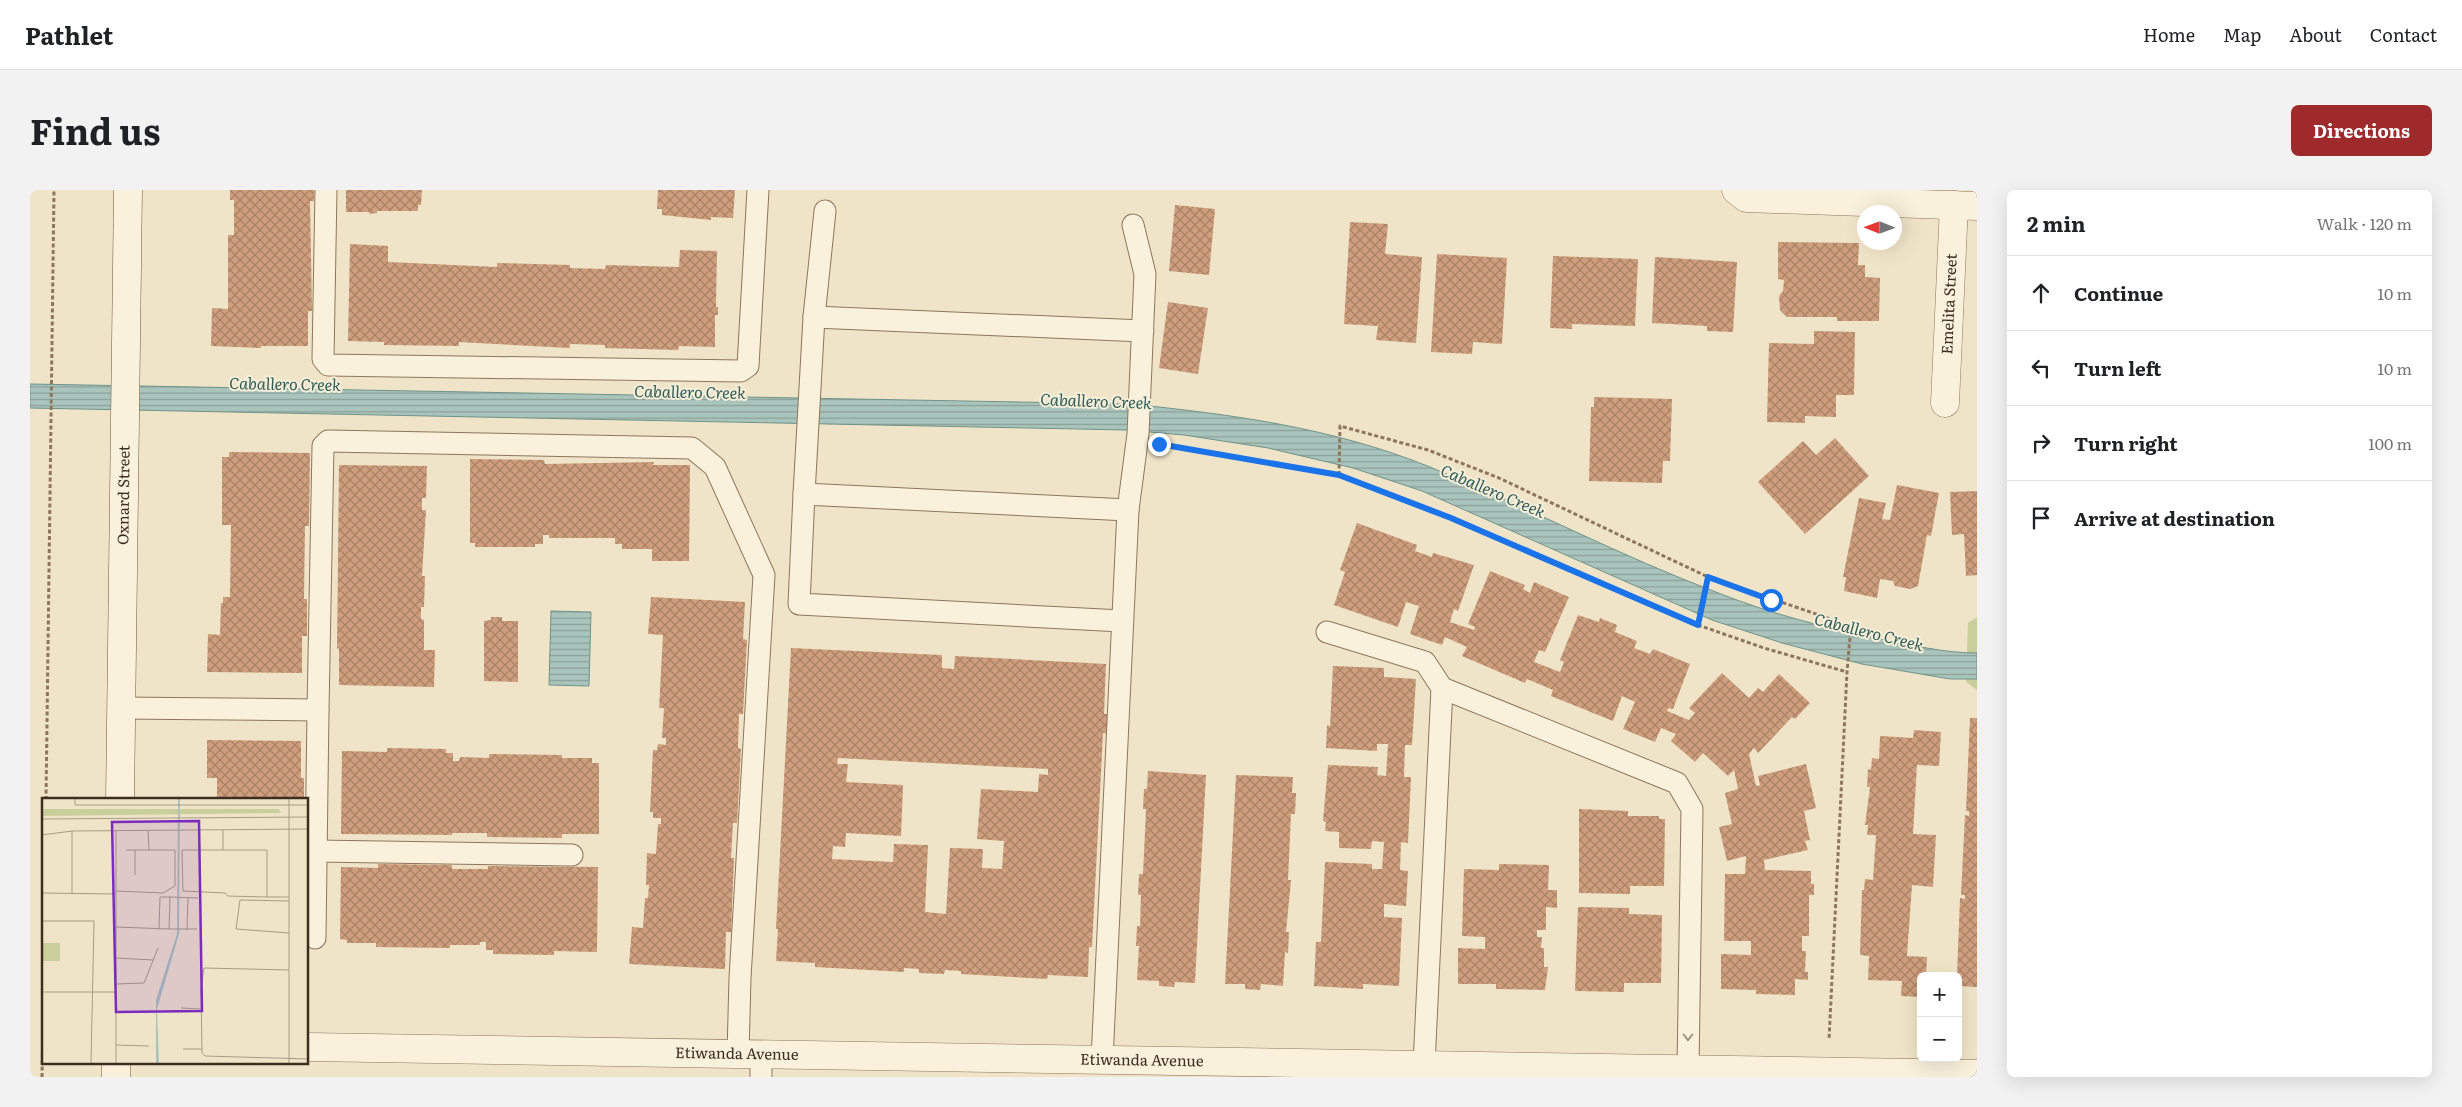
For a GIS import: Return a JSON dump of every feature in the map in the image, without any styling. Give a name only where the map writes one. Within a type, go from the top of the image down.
[{"type":"street","name":"Oxnard Street","points":[[120,798],[128,190]]},
{"type":"street","points":[[1736,190],[1746,198],[1965,205]]},
{"type":"street","name":"Emelita Street","points":[[1945,403],[1965,205]]},
{"type":"street","name":"Etiwanda Avenue","points":[[309,1047],[754,1062],[1102,1060],[1688,1069],[1768,1074],[1828,1072],[1977,1074]]},
{"type":"street","points":[[116,1064],[116,1077]]},
{"type":"lane","points":[[326,190],[323,359],[328,365],[741,371],[748,366],[758,190]]},
{"type":"lane","points":[[825,211],[814,318],[799,604],[1122,621]]},
{"type":"lane","points":[[1102,1060],[1128,510],[1138,434],[1143,331],[1145,274],[1133,226]]},
{"type":"lane","points":[[814,318],[1143,331]]},
{"type":"lane","points":[[315,938],[323,446],[328,441],[692,448],[715,467],[764,575],[740,978],[754,1062]]},
{"type":"lane","points":[[804,494],[1128,510]]},
{"type":"lane","points":[[1327,632],[1425,662],[1442,688],[1677,783],[1692,809],[1688,1069]]},
{"type":"lane","points":[[1424,1065],[1442,688]]},
{"type":"lane","points":[[120,708],[318,710]]},
{"type":"lane","points":[[316,851],[572,856]]},
{"type":"path","points":[[46,798],[54,190]]},
{"type":"path","points":[[1339,475],[1340,426],[1428,450],[1499,478],[1708,577],[1852,626],[1847,672],[1828,1072]]},
{"type":"path","points":[[1159,444],[1339,475],[1451,518],[1698,625],[1764,648],[1847,672]]},
{"type":"path","points":[[1698,625],[1708,577]]},
{"type":"path","points":[[42,1064],[42,1077]]},
{"type":"green space","points":[[1977,617],[1977,690],[1966,682],[1968,623]]},
{"type":"water","points":[[30,384],[1129,404],[1244,418],[1357,442],[1430,467],[1684,580],[1760,608],[1819,625],[1880,639],[1940,650],[1977,653],[1977,679],[1950,679],[1862,664],[1782,643],[1712,620],[1422,491],[1353,468],[1268,448],[1184,435],[1127,430],[30,408]]},
{"type":"water","points":[[551,611],[591,612],[589,686],[549,685]]},
{"type":"building","points":[[230,190],[314,190],[314,201],[310,201],[312,311],[308,311],[308,346],[261,346],[261,348],[211,346],[212,308],[228,309],[228,235],[234,235],[234,200],[230,200]]},
{"type":"building","points":[[346,190],[422,190],[421,205],[418,205],[418,211],[377,211],[377,213],[369,214],[369,212],[346,212]]},
{"type":"building","points":[[658,190],[735,190],[733,218],[711,217],[711,220],[662,215],[662,209],[657,209]]},
{"type":"building","points":[[1175,205],[1215,209],[1209,275],[1169,271]]},
{"type":"building","points":[[1350,222],[1388,224],[1385,254],[1422,257],[1416,343],[1376,340],[1378,326],[1344,324]]},
{"type":"building","points":[[1778,242],[1857,243],[1858,265],[1865,265],[1865,277],[1880,278],[1879,321],[1837,321],[1837,317],[1787,317],[1780,310],[1779,296],[1783,291],[1784,280],[1778,279]]},
{"type":"building","points":[[350,244],[388,246],[388,262],[497,267],[497,263],[570,265],[570,268],[605,269],[606,265],[679,267],[680,250],[717,251],[716,307],[718,307],[718,315],[715,315],[715,347],[679,346],[678,350],[605,348],[605,345],[570,344],[570,348],[459,342],[459,346],[384,345],[384,342],[348,341]]},
{"type":"building","points":[[1437,254],[1507,258],[1502,344],[1473,342],[1472,354],[1431,352]]},
{"type":"building","points":[[1553,256],[1638,259],[1635,326],[1572,324],[1572,329],[1550,328]]},
{"type":"building","points":[[1655,257],[1737,262],[1733,332],[1707,331],[1707,326],[1652,323]]},
{"type":"building","points":[[1168,302],[1208,308],[1198,374],[1159,368]]},
{"type":"building","points":[[1814,331],[1855,332],[1854,395],[1836,395],[1836,417],[1805,416],[1805,423],[1767,422],[1769,343],[1814,344]]},
{"type":"building","points":[[1594,397],[1672,399],[1670,461],[1663,461],[1662,483],[1589,481],[1591,407],[1594,407]]},
{"type":"building","points":[[1835,438],[1869,476],[1805,534],[1758,482],[1803,441],[1816,455]]},
{"type":"building","points":[[229,452],[310,453],[309,526],[305,526],[304,599],[307,599],[307,636],[302,636],[302,673],[207,672],[208,634],[220,635],[221,603],[223,603],[223,597],[230,597],[231,525],[222,525],[222,457],[229,457]]},
{"type":"building","points":[[470,459],[544,460],[545,464],[654,462],[653,465],[690,465],[689,561],[652,561],[652,549],[622,549],[622,544],[615,544],[615,538],[549,538],[549,535],[543,535],[543,544],[535,544],[535,547],[475,547],[475,543],[470,543]]},
{"type":"building","points":[[339,465],[427,466],[426,498],[422,498],[422,510],[426,510],[422,576],[425,576],[424,607],[421,607],[421,619],[424,620],[424,650],[435,650],[434,687],[339,685],[339,648],[337,649]]},
{"type":"building","points":[[1897,485],[1939,493],[1931,536],[1927,535],[1918,586],[1910,589],[1895,586],[1893,581],[1880,579],[1877,598],[1844,591],[1846,577],[1843,577],[1859,498],[1886,503],[1882,519],[1890,520]]},
{"type":"building","points":[[1977,491],[1977,575],[1966,576],[1964,534],[1952,535],[1950,492]]},
{"type":"building","points":[[1357,523],[1417,545],[1415,551],[1432,557],[1433,553],[1474,565],[1458,611],[1454,609],[1450,622],[1474,630],[1475,627],[1468,624],[1490,571],[1525,585],[1523,589],[1530,593],[1534,582],[1569,597],[1545,652],[1539,650],[1534,662],[1560,672],[1564,662],[1560,660],[1578,615],[1599,622],[1600,618],[1617,625],[1615,632],[1637,641],[1634,648],[1650,654],[1653,649],[1690,664],[1673,709],[1668,708],[1667,711],[1689,720],[1695,713],[1689,708],[1722,673],[1749,698],[1758,688],[1763,692],[1779,674],[1810,703],[1795,719],[1792,717],[1758,753],[1754,748],[1749,754],[1756,786],[1760,785],[1758,776],[1806,764],[1816,808],[1804,811],[1810,840],[1805,841],[1808,850],[1764,860],[1765,870],[1811,871],[1811,884],[1814,884],[1814,895],[1809,895],[1809,936],[1802,936],[1802,951],[1806,951],[1805,972],[1808,972],[1808,980],[1795,979],[1795,995],[1756,994],[1756,990],[1721,989],[1721,954],[1751,955],[1751,941],[1724,941],[1725,874],[1745,874],[1746,856],[1727,861],[1719,827],[1732,824],[1725,793],[1738,789],[1734,770],[1728,776],[1703,753],[1695,762],[1671,741],[1676,734],[1661,728],[1655,742],[1623,729],[1635,702],[1622,696],[1613,721],[1551,696],[1553,690],[1527,679],[1525,683],[1462,656],[1467,647],[1445,637],[1442,645],[1410,634],[1419,606],[1406,602],[1398,627],[1334,605],[1345,572],[1340,570]]},
{"type":"building","points":[[651,597],[745,602],[743,639],[747,640],[743,714],[739,714],[738,748],[741,749],[737,823],[733,823],[731,858],[734,858],[731,932],[726,932],[725,969],[629,964],[632,927],[643,928],[645,898],[648,898],[649,885],[646,885],[647,853],[656,854],[658,824],[661,824],[661,818],[653,818],[653,812],[650,812],[653,750],[657,750],[658,744],[666,745],[666,738],[662,738],[664,708],[659,708],[663,635],[648,634]]},
{"type":"building","points":[[491,617],[502,617],[502,621],[518,621],[518,682],[484,681],[484,621],[491,620]]},
{"type":"building","points":[[791,648],[942,655],[942,668],[954,669],[955,656],[1106,664],[1104,714],[1111,714],[1109,734],[1103,733],[1092,947],[1089,947],[1088,977],[1048,975],[1047,979],[961,974],[961,971],[945,970],[944,974],[919,973],[919,969],[904,968],[904,972],[815,967],[815,963],[776,961],[778,929],[776,929]],"holes":[[[838,758],[1048,769],[1048,775],[1039,774],[1038,792],[981,789],[977,839],[1004,841],[1002,869],[982,868],[983,849],[950,848],[946,914],[925,912],[928,845],[894,844],[893,862],[832,859],[833,846],[845,847],[846,833],[901,836],[903,785],[846,782],[848,764],[837,764]]]},
{"type":"building","points":[[1333,666],[1384,668],[1384,677],[1416,679],[1412,745],[1405,745],[1404,777],[1411,777],[1408,843],[1401,842],[1400,870],[1408,871],[1406,906],[1384,904],[1384,917],[1402,918],[1399,986],[1363,984],[1363,989],[1314,986],[1316,942],[1321,942],[1325,862],[1372,864],[1372,869],[1382,869],[1384,842],[1372,841],[1371,849],[1339,848],[1339,832],[1325,831],[1326,822],[1323,821],[1328,765],[1378,767],[1377,775],[1386,776],[1388,744],[1377,744],[1377,751],[1326,748],[1327,725],[1330,726]]},
{"type":"building","points":[[1970,718],[1977,718],[1977,987],[1962,986],[1962,972],[1957,972],[1960,898],[1965,899],[1965,895],[1961,895],[1965,815],[1969,816],[1969,811],[1966,811]]},
{"type":"building","points":[[1914,730],[1941,732],[1939,766],[1917,765],[1913,834],[1936,835],[1933,887],[1912,885],[1907,956],[1927,957],[1926,972],[1917,972],[1917,997],[1901,996],[1902,981],[1868,980],[1869,956],[1860,955],[1862,890],[1864,890],[1865,879],[1873,880],[1876,835],[1867,835],[1868,825],[1865,825],[1870,787],[1867,787],[1868,769],[1871,770],[1872,758],[1879,759],[1880,736],[1913,738]]},
{"type":"building","points":[[207,740],[301,741],[301,778],[304,778],[304,798],[217,798],[217,778],[207,778]]},
{"type":"building","points":[[387,748],[446,749],[446,753],[453,753],[453,761],[459,761],[460,757],[489,758],[489,754],[562,755],[562,758],[592,758],[592,763],[599,763],[599,834],[562,834],[562,838],[487,837],[487,833],[452,833],[452,835],[341,834],[342,751],[387,752]]},
{"type":"building","points":[[1148,771],[1206,775],[1195,983],[1175,982],[1174,987],[1159,986],[1159,981],[1137,980],[1139,946],[1136,946],[1137,926],[1140,926],[1141,895],[1138,895],[1139,874],[1143,874],[1146,809],[1143,809],[1144,789],[1147,789]]},
{"type":"building","points":[[1236,775],[1293,777],[1292,793],[1296,793],[1295,814],[1291,814],[1288,880],[1291,880],[1286,932],[1289,932],[1288,953],[1285,952],[1283,986],[1261,984],[1260,990],[1245,989],[1245,984],[1225,984]]},
{"type":"building","points":[[1579,809],[1628,811],[1628,816],[1659,816],[1659,819],[1665,819],[1664,886],[1630,886],[1630,894],[1579,893]]},
{"type":"building","points":[[378,864],[452,865],[452,869],[488,869],[488,866],[598,867],[597,952],[554,951],[554,955],[493,954],[493,950],[486,950],[486,942],[480,942],[480,945],[450,945],[450,948],[376,947],[376,943],[347,943],[347,940],[340,939],[341,867],[378,868]]},
{"type":"building","points":[[1499,864],[1549,865],[1548,890],[1557,890],[1557,908],[1546,907],[1546,930],[1537,930],[1537,937],[1542,937],[1541,948],[1544,948],[1544,967],[1548,967],[1545,990],[1496,989],[1496,984],[1458,984],[1458,948],[1485,949],[1485,937],[1462,936],[1464,869],[1499,870]]},
{"type":"building","points":[[1578,907],[1629,908],[1629,914],[1662,915],[1661,983],[1624,983],[1624,992],[1575,991]]},
{"type":"route","points":[[1159,444],[1339,475],[1451,518],[1698,625],[1708,577],[1771,600]]},
{"type":"water label","name":"Caballero Creek","points":[[285,384]]},
{"type":"water label","name":"Caballero Creek","points":[[690,392]]},
{"type":"water label","name":"Caballero Creek","points":[[1096,401]]},
{"type":"water label","name":"Caballero Creek","points":[[1493,491]]},
{"type":"water label","name":"Caballero Creek","points":[[1869,632]]}]
